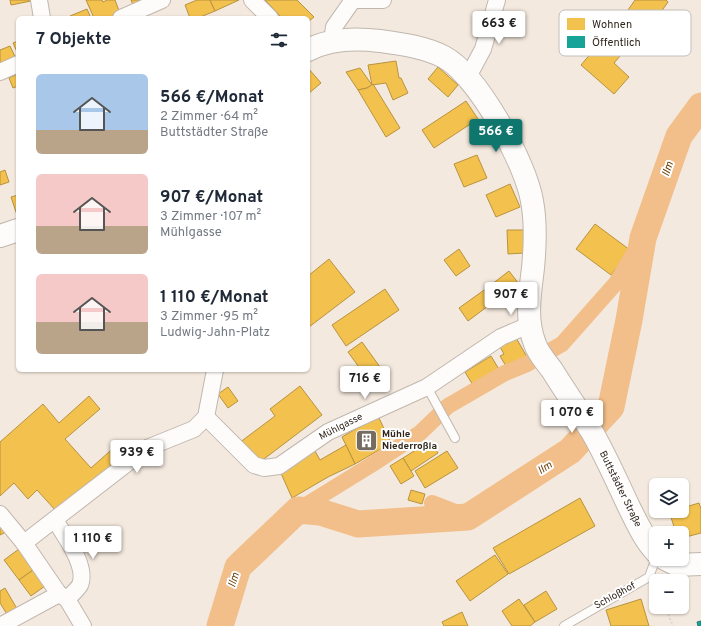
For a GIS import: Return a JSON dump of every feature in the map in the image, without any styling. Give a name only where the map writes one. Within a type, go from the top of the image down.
[{"type":"main road","name":"Buttstädter Straße","points":[[310,49],[332,42],[372,40],[428,50],[446,58],[458,67],[468,77],[488,104],[506,134],[525,176],[532,201],[534,226],[533,266],[528,309],[529,325],[535,345],[592,432],[649,545]]},
{"type":"main road","points":[[0,236],[16,231]]},
{"type":"main road","points":[[689,564],[701,564]]},
{"type":"street","points":[[39,0],[42,16]]},
{"type":"street","points":[[126,16],[162,0]]},
{"type":"street","points":[[252,0],[268,16]]},
{"type":"street","points":[[332,42],[334,27],[353,0],[383,0]]},
{"type":"street","points":[[468,77],[483,48],[497,0]]},
{"type":"street","points":[[0,72],[16,65]]},
{"type":"street","name":"Mühlgasse","points":[[206,417],[254,465],[264,468],[279,466],[328,432],[427,388],[501,337],[529,325]]},
{"type":"street","points":[[24,543],[147,448],[194,429],[206,417],[216,372]]},
{"type":"street","points":[[0,514],[24,543],[83,626]]},
{"type":"street","points":[[0,626],[63,597],[80,585],[82,573],[79,562],[55,520]]},
{"type":"lane","points":[[427,388],[455,438]]},
{"type":"lane","name":"Schloßhof","points":[[564,626],[649,577],[653,566]]},
{"type":"path","points":[[668,614],[673,626]]},
{"type":"building: Wohnen","points":[[10,0],[31,0],[31,1],[11,5]]},
{"type":"building: Wohnen","points":[[86,0],[102,0],[103,2],[107,0],[115,0],[121,16],[93,16]]},
{"type":"building: Wohnen","points":[[131,0],[158,0],[135,10]]},
{"type":"building: Wohnen","points":[[197,0],[210,0],[215,11],[203,16],[189,16],[185,5]]},
{"type":"building: Wohnen","points":[[210,0],[239,0],[215,11]]},
{"type":"building: Wohnen","points":[[265,0],[297,0],[314,17],[310,20],[310,16],[280,16]]},
{"type":"building: Wohnen","points":[[635,0],[666,0],[668,2],[662,10],[628,10]]},
{"type":"building: Wohnen","points":[[87,9],[90,16],[70,16]]},
{"type":"building: Wohnen","points":[[16,42],[16,50],[13,43]]},
{"type":"building: Wohnen","points":[[10,46],[16,61],[0,64],[0,50]]},
{"type":"building: Wohnen","points":[[589,56],[620,56],[614,63],[629,77],[614,94],[581,65]]},
{"type":"building: Wohnen","points":[[396,61],[399,78],[401,78],[408,93],[393,100],[386,83],[372,85],[368,65]]},
{"type":"building: Wohnen","points":[[438,67],[458,85],[448,97],[428,79]]},
{"type":"building: Wohnen","points":[[360,68],[372,85],[358,90],[346,72]]},
{"type":"building: Wohnen","points":[[310,70],[321,83],[310,92]]},
{"type":"building: Wohnen","points":[[16,75],[16,87],[13,88],[9,78]]},
{"type":"building: Wohnen","points":[[373,84],[400,128],[386,137],[358,90],[367,88]]},
{"type":"building: Wohnen","points":[[466,101],[478,119],[434,148],[422,130]]},
{"type":"building: Wohnen","points":[[477,155],[487,178],[464,187],[454,164]]},
{"type":"building: Wohnen","points":[[5,170],[9,182],[0,185],[0,172]]},
{"type":"building: Wohnen","points":[[510,184],[520,207],[496,217],[486,195]]},
{"type":"building: Wohnen","points":[[16,196],[16,212],[11,197]]},
{"type":"building: Wohnen","points":[[595,224],[630,250],[611,275],[576,249]]},
{"type":"building: Wohnen","points":[[507,230],[524,230],[525,253],[508,254]]},
{"type":"building: Wohnen","points":[[459,249],[470,266],[456,276],[444,260]]},
{"type":"building: Wohnen","points":[[329,259],[355,292],[310,326],[310,274]]},
{"type":"building: Wohnen","points":[[509,271],[519,284],[496,300],[487,288]]},
{"type":"building: Wohnen","points":[[487,288],[496,300],[468,321],[459,308]]},
{"type":"building: Wohnen","points":[[385,289],[399,310],[346,346],[332,325]]},
{"type":"building: Wohnen","points":[[515,336],[527,357],[507,368],[500,356],[504,354],[499,345]]},
{"type":"building: Wohnen","points":[[362,342],[388,378],[374,388],[348,352]]},
{"type":"building: Wohnen","points":[[491,356],[500,371],[474,387],[465,372]]},
{"type":"building: Wohnen","points":[[300,386],[322,415],[256,465],[239,443],[275,416],[270,409]]},
{"type":"building: Wohnen","points":[[228,387],[238,401],[228,408],[218,394]]},
{"type":"building: Wohnen","points":[[89,396],[100,409],[65,439],[91,468],[118,444],[126,452],[57,512],[37,490],[28,499],[14,483],[0,496],[0,442],[43,404],[59,423]]},
{"type":"building: Wohnen","name":"Mühle Niederroßla","points":[[378,416],[391,443],[355,464],[342,437]]},
{"type":"building: Wohnen","points":[[430,441],[438,453],[411,471],[403,458]]},
{"type":"building: Wohnen","points":[[346,445],[355,464],[328,477],[292,498],[280,471],[315,451],[320,460]]},
{"type":"building: Wohnen","points":[[447,451],[458,468],[425,488],[415,471]]},
{"type":"building: Wohnen","points":[[403,458],[414,476],[401,484],[390,466]]},
{"type":"building: Wohnen","points":[[411,490],[425,494],[422,504],[408,500]]},
{"type":"building: Wohnen","points":[[580,498],[595,526],[509,574],[493,548]]},
{"type":"building: Wohnen","points":[[699,503],[701,509],[701,533],[689,536],[689,526],[674,526],[671,518],[689,518],[689,506]]},
{"type":"building: Wohnen","points":[[0,522],[6,532],[0,535]]},
{"type":"building: Wohnen","points":[[19,549],[33,570],[19,580],[4,560]]},
{"type":"building: Wohnen","points":[[495,555],[508,574],[470,601],[456,581]]},
{"type":"building: Wohnen","points":[[33,570],[45,586],[31,596],[19,580]]},
{"type":"building: Wohnen","points":[[5,588],[20,614],[10,619],[0,603],[0,591]]},
{"type":"building: Wohnen","points":[[546,591],[557,609],[535,622],[524,605]]},
{"type":"building: Wohnen","points":[[519,599],[535,622],[530,626],[512,626],[502,611]]},
{"type":"building: Wohnen","points":[[641,599],[649,626],[611,626],[606,610]]},
{"type":"building: Wohnen","points":[[462,612],[468,626],[444,626],[442,622]]},
{"type":"building: Öffentlich","points":[[701,621],[701,626],[698,626],[697,622]]},
{"type":"waterway","name":"Ilm","points":[[220,626],[238,567],[298,510],[320,512],[358,524],[468,517],[570,451],[611,407],[629,320],[643,238],[679,136],[701,106]]},
{"type":"waterway","points":[[298,510],[420,433],[448,406],[505,373],[527,364],[562,344],[616,283],[643,238]]},
{"type":"waterway","points":[[432,503],[468,517]]},
{"type":"place","name":"Mühle Niederroßla","points":[[367,440]]}]
